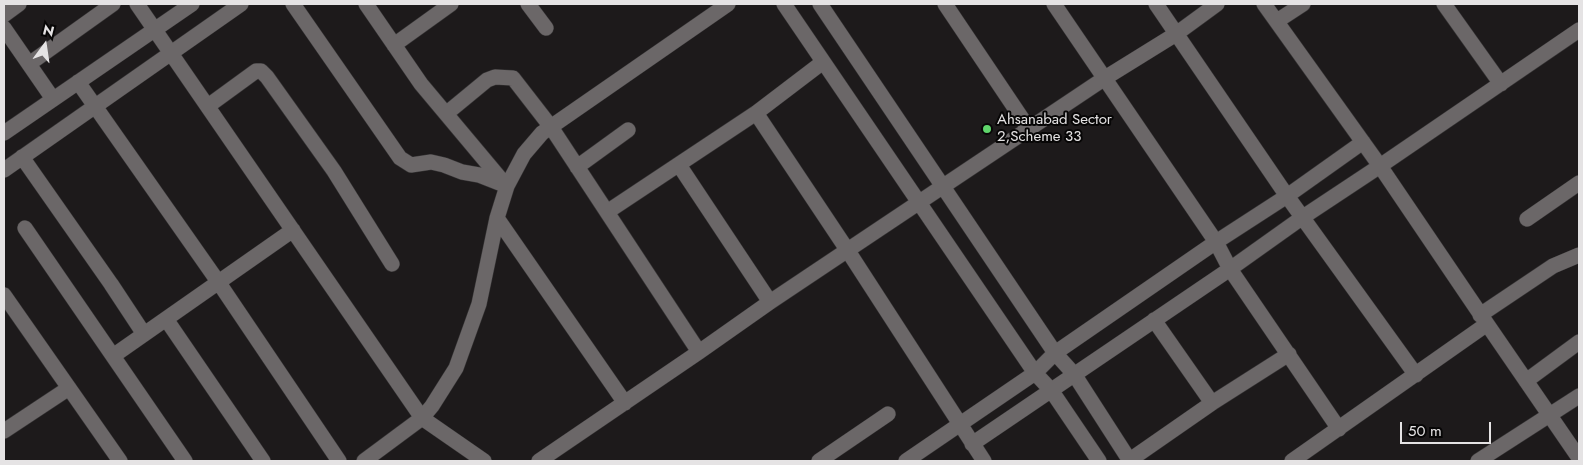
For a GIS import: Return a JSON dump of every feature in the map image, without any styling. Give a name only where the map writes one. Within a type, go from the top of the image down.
[{"type":"street","points":[[4,14],[19,4]]},
{"type":"street","points":[[29,64],[114,4]]},
{"type":"street","points":[[138,4],[422,418],[484,461]]},
{"type":"street","points":[[4,133],[192,4]]},
{"type":"street","points":[[4,170],[241,4]]},
{"type":"street","points":[[293,4],[400,158],[411,165],[431,162],[444,165],[462,172],[479,175],[507,186]]},
{"type":"street","points":[[366,4],[421,84],[507,186]]},
{"type":"street","points":[[394,45],[451,4]]},
{"type":"street","points":[[528,4],[546,28]]},
{"type":"street","points":[[364,461],[422,418],[432,406],[456,368],[479,304],[497,218],[507,186],[524,154],[542,133],[728,4]]},
{"type":"street","points":[[784,4],[1035,373],[1051,390],[1099,461]]},
{"type":"street","points":[[820,4],[1055,353],[1074,374],[1130,461],[1212,403],[1289,354]]},
{"type":"street","points":[[945,4],[1029,128]]},
{"type":"street","points":[[1054,4],[1216,242],[1230,269],[1339,429]]},
{"type":"street","points":[[1156,4],[1287,196],[1416,375]]},
{"type":"street","points":[[539,461],[918,202],[1105,78],[1176,34],[1217,4]]},
{"type":"street","points":[[1264,4],[1380,166],[1579,458]]},
{"type":"street","points":[[1277,21],[1303,4]]},
{"type":"street","points":[[1444,4],[1501,84]]},
{"type":"street","points":[[4,28],[53,99]]},
{"type":"street","points":[[972,444],[1230,269],[1303,217],[1501,84],[1578,35]]},
{"type":"street","points":[[607,212],[756,113],[823,62]]},
{"type":"street","points":[[208,106],[256,71],[261,71],[268,77],[334,170],[392,264]]},
{"type":"street","points":[[447,113],[488,80],[495,77],[512,78],[551,127],[699,352]]},
{"type":"street","points":[[78,82],[339,461]]},
{"type":"street","points":[[756,113],[984,461]]},
{"type":"street","points":[[577,166],[628,130]]},
{"type":"street","points":[[906,461],[1035,373],[1055,353],[1216,242],[1287,196],[1363,142]]},
{"type":"street","points":[[22,157],[144,334]]},
{"type":"street","points":[[679,165],[770,302]]},
{"type":"street","points":[[1527,219],[1579,183]]},
{"type":"street","points":[[497,218],[625,402]]},
{"type":"street","points":[[26,228],[185,461]]},
{"type":"street","points":[[113,356],[293,230]]},
{"type":"street","points":[[1292,461],[1416,375],[1553,266],[1579,255]]},
{"type":"street","points":[[4,295],[120,461]]},
{"type":"street","points":[[166,320],[263,461]]},
{"type":"street","points":[[1154,320],[1212,403]]},
{"type":"street","points":[[1526,381],[1579,342]]},
{"type":"street","points":[[4,430],[69,388]]},
{"type":"street","points":[[1478,461],[1579,396]]},
{"type":"street","points":[[819,461],[888,414]]},
{"type":"place","name":"Ahsanabad Sector 2,Scheme 33","points":[[987,129]]}]
